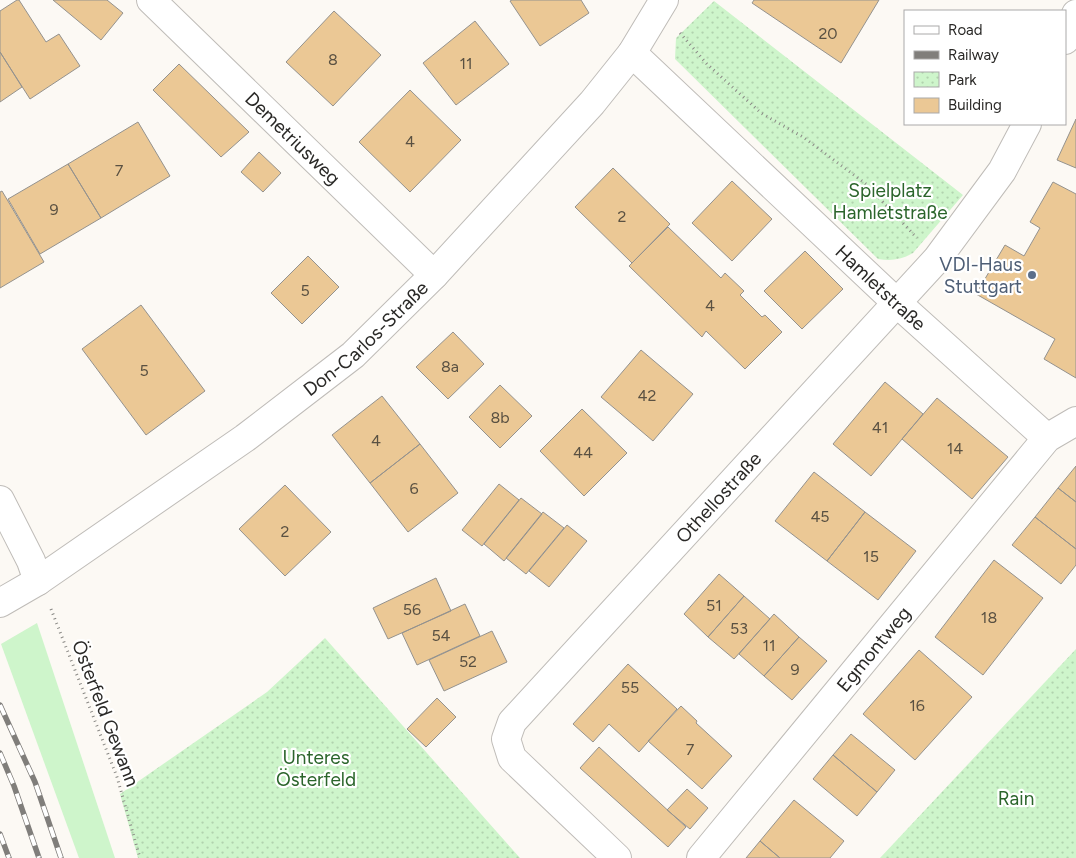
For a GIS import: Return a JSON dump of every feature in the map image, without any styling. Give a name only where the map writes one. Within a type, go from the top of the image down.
[{"type":"street","name":"Demetriusweg","points":[[151,0],[434,274]]},
{"type":"street","name":"Don-Carlos-Straße","points":[[8,599],[38,581],[253,432],[352,355],[434,274],[592,103],[632,53],[662,5]]},
{"type":"street","points":[[1066,38],[1076,14]]},
{"type":"street","name":"Hamletstraße","points":[[632,53],[897,303],[1047,438]]},
{"type":"street","name":"Othellostraße","points":[[616,858],[512,758],[506,739],[512,722],[937,259],[1002,171],[1026,125]]},
{"type":"street","points":[[1047,438],[1076,421]]},
{"type":"street","name":"Egmontweg","points":[[701,858],[1047,438]]},
{"type":"street","points":[[0,500],[31,561],[38,581]]},
{"type":"path","points":[[662,5],[708,64],[761,113],[803,137],[866,184],[937,259]]},
{"type":"path","name":"Österfeld Gewann","points":[[38,581],[69,651],[117,777],[140,858]]},
{"type":"green space","name":"Spielplatz Hamletstraße","points":[[714,1],[963,195],[913,253],[896,259],[878,259],[675,59],[676,38]]},
{"type":"green space","points":[[37,623],[115,858],[79,858],[1,644]]},
{"type":"green space","name":"Unteres Österfeld","points":[[325,638],[520,858],[138,858],[120,794],[267,692]]},
{"type":"green space","name":"Rain","points":[[1076,649],[1076,858],[880,858]]},
{"type":"building","points":[[19,0],[46,42],[59,34],[80,66],[30,99],[0,52],[0,11]]},
{"type":"building","points":[[53,0],[107,0],[123,13],[101,40]]},
{"type":"building","points":[[581,0],[589,13],[540,46],[510,1]]},
{"type":"building","points":[[754,0],[879,0],[841,63],[752,3]]},
{"type":"building","points":[[334,11],[381,55],[333,106],[286,62]]},
{"type":"building","points":[[475,21],[509,64],[456,105],[423,63]]},
{"type":"building","points":[[0,52],[22,87],[0,102]]},
{"type":"building","points":[[179,64],[249,132],[221,157],[153,90]]},
{"type":"building","points":[[410,90],[461,140],[410,192],[359,142]]},
{"type":"building","points":[[1076,119],[1076,168],[1057,160]]},
{"type":"building","points":[[138,122],[170,176],[101,218],[68,164]]},
{"type":"building","points":[[259,152],[281,173],[263,192],[241,172]]},
{"type":"building","points":[[68,164],[101,218],[40,254],[8,199]]},
{"type":"building","points":[[613,168],[670,224],[632,263],[575,207]]},
{"type":"building","points":[[732,181],[772,219],[732,261],[692,223]]},
{"type":"building","name":"VDI-Haus Stuttgart","points":[[1053,182],[1076,194],[1076,378],[1044,359],[1055,339],[976,294],[1005,245],[1024,256],[1040,228],[1030,222]]},
{"type":"building","points":[[2,191],[44,262],[0,288],[0,192]]},
{"type":"building","points":[[668,227],[721,278],[725,273],[744,291],[740,295],[762,317],[765,315],[782,332],[745,369],[706,331],[702,337],[629,266]]},
{"type":"building","points":[[805,251],[843,289],[802,329],[764,291]]},
{"type":"building","points":[[308,256],[339,287],[302,324],[271,293]]},
{"type":"building","points":[[141,305],[205,391],[146,435],[82,349]]},
{"type":"building","points":[[453,332],[484,364],[448,399],[416,367]]},
{"type":"building","points":[[641,350],[693,394],[653,441],[601,397]]},
{"type":"building","points":[[885,382],[923,414],[871,476],[833,444]]},
{"type":"building","points":[[500,385],[532,416],[500,448],[469,417]]},
{"type":"building","points":[[382,396],[420,444],[370,483],[332,435]]},
{"type":"building","points":[[937,398],[1008,457],[972,499],[902,439]]},
{"type":"building","points":[[582,409],[627,453],[584,496],[540,451]]},
{"type":"building","points":[[420,444],[458,493],[408,532],[370,483]]},
{"type":"building","points":[[1076,466],[1076,502],[1058,488]]},
{"type":"building","points":[[814,472],[865,512],[827,561],[775,521]]},
{"type":"building","points":[[499,484],[519,500],[482,546],[462,530]]},
{"type":"building","points":[[285,485],[331,532],[285,576],[239,529]]},
{"type":"building","points":[[1058,488],[1076,502],[1076,549],[1035,517]]},
{"type":"building","points":[[521,498],[542,514],[504,561],[484,544]]},
{"type":"building","points":[[543,512],[564,528],[526,574],[506,558]]},
{"type":"building","points":[[865,512],[916,551],[878,600],[827,561]]},
{"type":"building","points":[[1035,517],[1076,549],[1076,565],[1061,584],[1012,545]]},
{"type":"building","points":[[567,525],[587,541],[549,587],[529,571]]},
{"type":"building","points":[[994,560],[1043,598],[983,675],[935,637]]},
{"type":"building","points":[[719,574],[744,596],[708,637],[684,614]]},
{"type":"building","points":[[436,578],[451,611],[388,639],[373,608]]},
{"type":"building","points":[[744,596],[770,619],[734,659],[708,637]]},
{"type":"building","points":[[465,604],[480,636],[417,665],[402,633]]},
{"type":"building","points":[[774,614],[799,637],[764,676],[739,654]]},
{"type":"building","points":[[492,631],[507,662],[444,691],[429,660]]},
{"type":"building","points":[[799,637],[827,661],[792,700],[764,676]]},
{"type":"building","points":[[919,650],[972,697],[915,760],[863,714]]},
{"type":"building","points":[[628,664],[677,709],[639,752],[609,724],[593,742],[573,724]]},
{"type":"building","points":[[437,698],[456,717],[426,747],[407,729]]},
{"type":"building","points":[[681,706],[697,721],[696,723],[732,756],[702,789],[648,741]]},
{"type":"building","points":[[851,734],[895,770],[877,792],[833,755]]},
{"type":"building","points":[[599,747],[686,827],[668,847],[580,768]]},
{"type":"building","points":[[833,755],[877,792],[857,816],[813,779]]},
{"type":"building","points":[[687,789],[708,808],[690,829],[667,810]]},
{"type":"building","points":[[794,800],[844,841],[830,858],[780,858],[760,841]]},
{"type":"building","points":[[760,841],[780,858],[746,858]]},
{"type":"railway","points":[[0,705],[35,782],[61,858]]},
{"type":"railway","points":[[0,753],[14,786],[39,858]]},
{"type":"railway","points":[[0,834],[9,858]]},
{"type":"place","name":"VDI-Haus Stuttgart","points":[[1032,275]]}]
